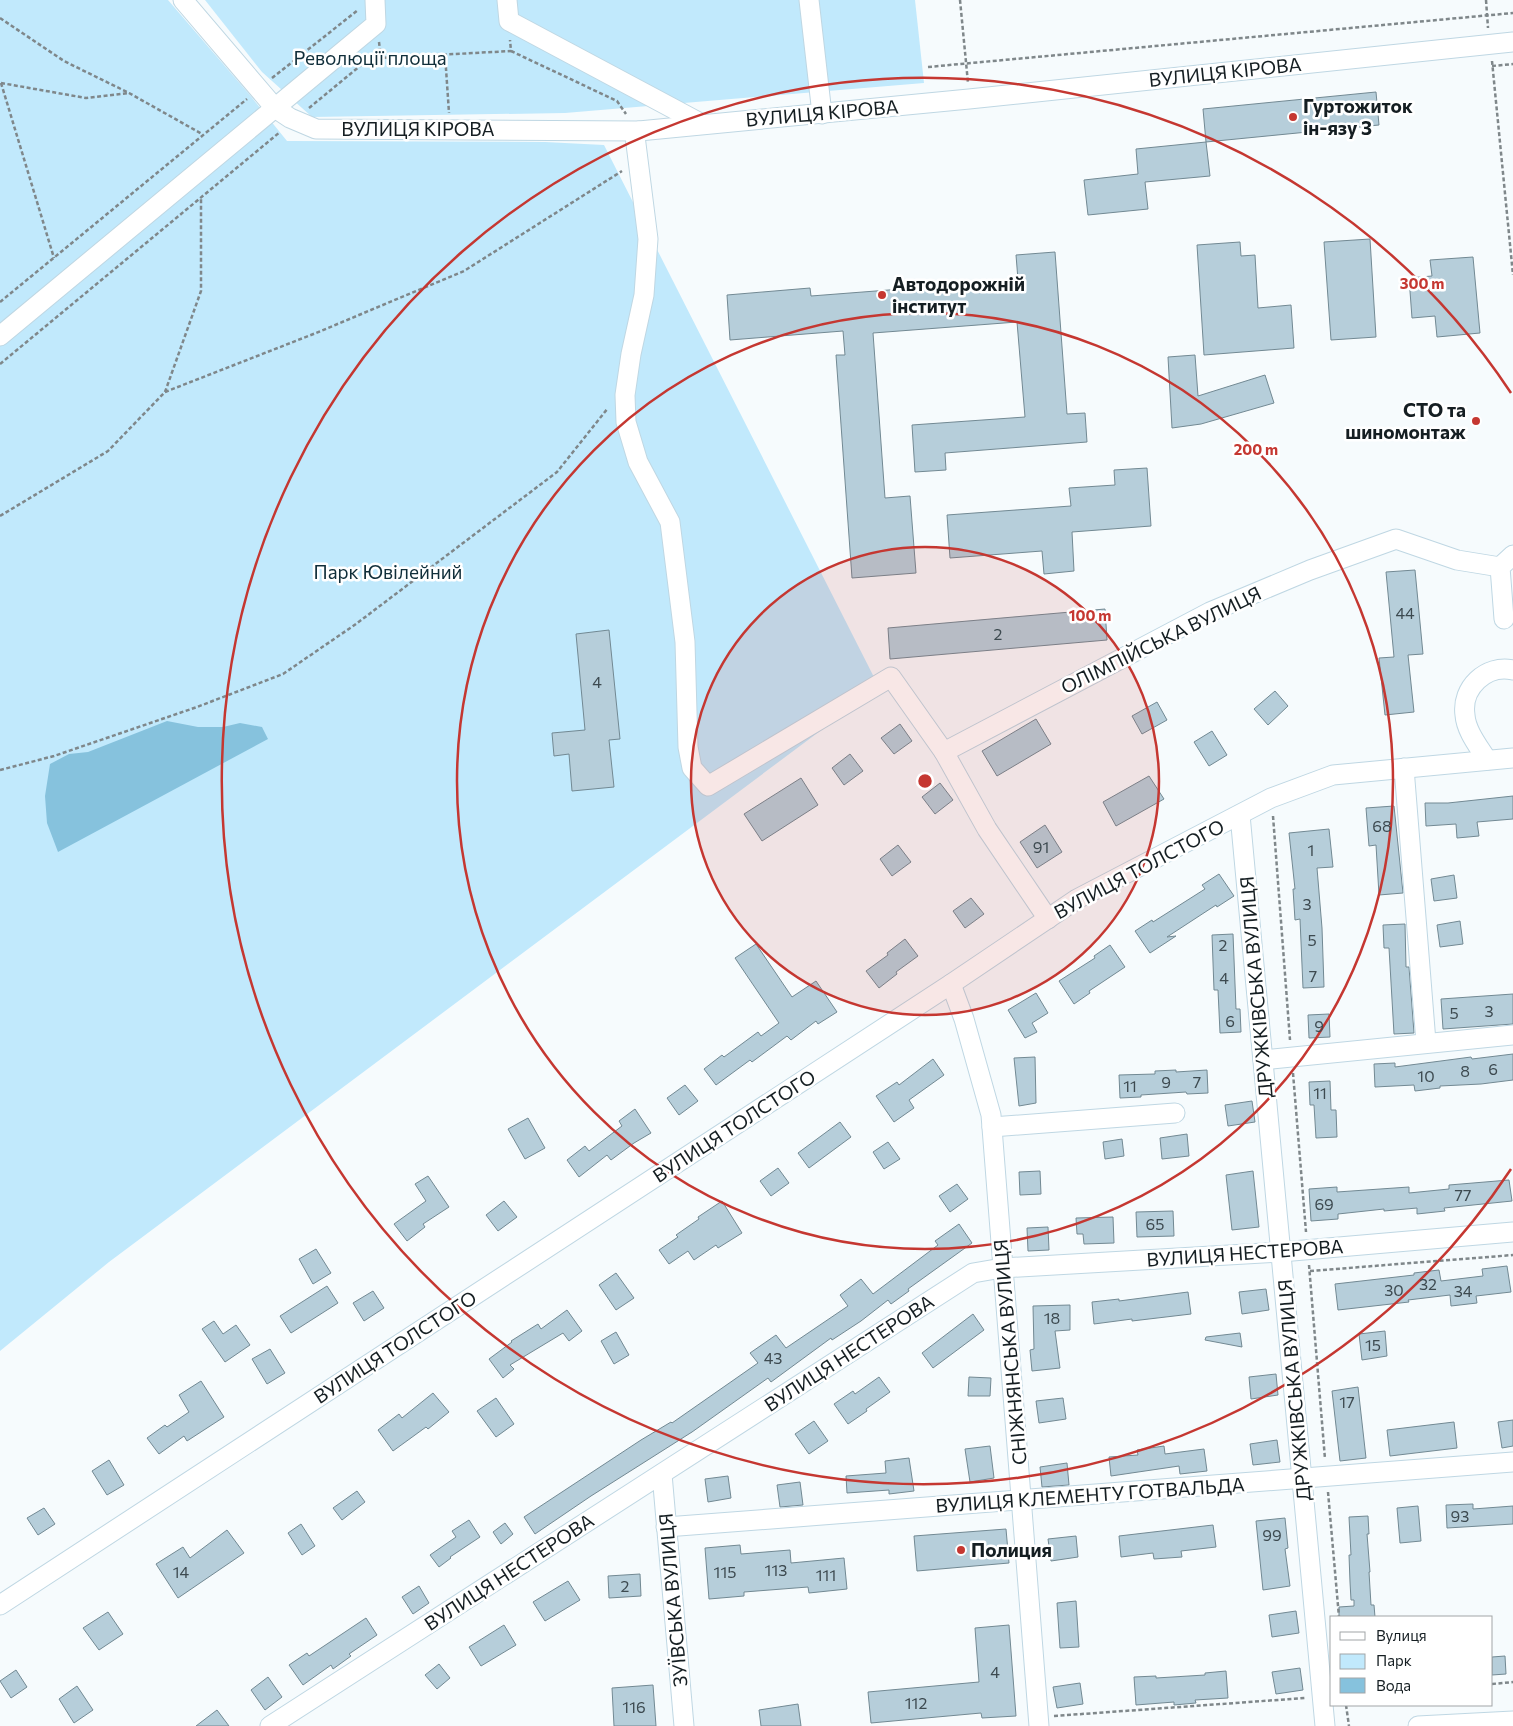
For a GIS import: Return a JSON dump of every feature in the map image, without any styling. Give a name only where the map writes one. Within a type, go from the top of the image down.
[{"type":"street","name":"ВУЛИЦЯ КІРОВА","points":[[183,0],[275,108],[294,120],[316,129],[640,131],[822,114],[1513,42]]},
{"type":"street","points":[[507,0],[509,21],[702,124]]},
{"type":"street","points":[[809,0],[822,114]]},
{"type":"street","points":[[0,336],[376,24],[369,3]]},
{"type":"street","points":[[640,131],[636,136],[648,239],[644,295],[630,354],[625,395],[626,422],[638,462],[670,522],[685,642],[688,748],[692,768],[708,786],[891,677],[944,752],[987,829],[1048,919]]},
{"type":"street","name":"ОЛІМПІЙСЬКА ВУЛИЦЯ","points":[[944,752],[1210,612],[1310,570],[1396,539],[1457,560],[1506,561]]},
{"type":"street","points":[[1504,619],[1506,561]]},
{"type":"street","points":[[1487,760],[1468,728],[1464,715],[1466,700],[1478,678],[1494,670],[1513,670]]},
{"type":"street","name":"ВУЛИЦЯ ТОЛСТОГО","points":[[0,1605],[951,984],[1077,898],[1271,798],[1334,774],[1513,758]]},
{"type":"street","points":[[1404,768],[1426,1042]]},
{"type":"street","name":"ДРУЖКІВСЬКА ВУЛИЦЯ","points":[[1240,815],[1325,1726]]},
{"type":"street","name":"СНІЖНЯНСЬКА ВУЛИЦЯ","points":[[951,984],[969,1037],[991,1115],[1039,1722]]},
{"type":"street","points":[[1263,1060],[1426,1042],[1513,1035]]},
{"type":"street","points":[[992,1127],[1175,1113]]},
{"type":"street","name":"ВУЛИЦЯ НЕСТЕРОВА","points":[[270,1726],[973,1273],[1002,1268],[1281,1252],[1513,1232]]},
{"type":"street","name":"ВУЛИЦЯ КЛЕМЕНТУ ГОТВАЛЬДА","points":[[666,1527],[1513,1462]]},
{"type":"street","name":"ЗУЇВСЬКА ВУЛИЦЯ","points":[[662,1474],[684,1726]]},
{"type":"street","points":[[1418,1726],[1513,1721]]},
{"type":"path","points":[[960,0],[969,99]]},
{"type":"path","points":[[1486,0],[1513,275]]},
{"type":"path","points":[[0,302],[259,88],[369,3]]},
{"type":"path","points":[[928,67],[1513,13]]},
{"type":"path","points":[[0,18],[64,61],[203,135]]},
{"type":"path","points":[[509,21],[511,51]]},
{"type":"path","points":[[376,24],[381,58]]},
{"type":"path","points":[[0,364],[366,62],[381,58],[511,51],[617,101],[640,131]]},
{"type":"path","points":[[445,54],[450,130]]},
{"type":"path","points":[[1492,66],[1513,64]]},
{"type":"path","points":[[54,258],[1,84],[86,98],[129,94]]},
{"type":"path","points":[[166,392],[464,272],[638,160]]},
{"type":"path","points":[[0,516],[108,452],[166,392],[202,292],[201,198]]},
{"type":"path","points":[[0,770],[72,750],[196,707],[283,674],[356,624],[557,472],[612,403]]},
{"type":"path","points":[[1271,798],[1339,1616]]},
{"type":"path","points":[[1310,1271],[1513,1255]]},
{"type":"path","points":[[1493,1684],[1513,1682]]},
{"type":"path","points":[[1039,1722],[1322,1697]]},
{"type":"path","points":[[1346,1706],[1349,1726]]},
{"type":"green space","name":"Парк Ювілейний","points":[[0,0],[168,0],[287,141],[545,142],[604,145],[879,687],[109,1262],[0,1351]]},
{"type":"green space","name":"Революції площа","points":[[205,0],[915,0],[924,83],[565,113],[312,117],[262,72]]},
{"type":"water","points":[[167,721],[198,727],[223,727],[240,723],[262,727],[268,739],[58,852],[47,823],[45,796],[50,764],[69,754],[88,752]]},
{"type":"building","points":[[1376,92],[1379,125],[1206,142],[1203,109]]},
{"type":"building","points":[[1206,142],[1210,176],[1145,182],[1148,209],[1088,215],[1084,180],[1138,174],[1136,149]]},
{"type":"building","points":[[1370,239],[1376,337],[1331,340],[1324,242]]},
{"type":"building","points":[[1240,242],[1241,256],[1255,255],[1258,308],[1291,305],[1294,348],[1204,355],[1197,245]]},
{"type":"building","points":[[1055,252],[1067,414],[1085,413],[1087,442],[945,453],[946,470],[915,472],[912,425],[1025,417],[1017,322],[873,333],[885,498],[910,496],[916,573],[852,578],[836,355],[845,355],[843,331],[730,340],[727,295],[810,288],[811,296],[1018,280],[1016,255]]},
{"type":"building","points":[[1473,257],[1480,333],[1437,337],[1435,316],[1412,318],[1409,278],[1432,276],[1430,260]]},
{"type":"building","points":[[1195,355],[1198,396],[1265,375],[1274,403],[1201,424],[1172,428],[1168,357]]},
{"type":"building","points":[[1147,468],[1151,526],[1072,532],[1074,571],[1044,574],[1042,551],[950,558],[947,515],[1071,506],[1069,488],[1115,485],[1114,470]]},
{"type":"building","points":[[1415,570],[1423,654],[1408,655],[1414,712],[1385,715],[1379,658],[1394,657],[1386,572]]},
{"type":"building","points":[[1105,609],[1107,640],[890,659],[888,628]]},
{"type":"building","points":[[609,630],[620,739],[609,740],[614,787],[572,791],[569,754],[554,756],[552,733],[585,730],[576,634]]},
{"type":"building","points":[[1275,691],[1288,706],[1268,725],[1254,709]]},
{"type":"building","points":[[1157,702],[1167,720],[1142,734],[1132,716]]},
{"type":"building","points":[[1036,719],[1051,744],[997,776],[982,751]]},
{"type":"building","points":[[900,724],[912,741],[894,754],[881,738]]},
{"type":"building","points":[[1212,731],[1227,755],[1209,766],[1194,742]]},
{"type":"building","points":[[850,754],[863,771],[844,785],[832,768]]},
{"type":"building","points":[[1149,776],[1164,799],[1116,826],[1103,802]]},
{"type":"building","points":[[801,778],[818,805],[762,841],[744,814]]},
{"type":"building","points":[[940,783],[953,800],[935,814],[922,797]]},
{"type":"building","points":[[1513,796],[1513,819],[1477,822],[1479,836],[1457,838],[1456,824],[1426,826],[1425,803],[1448,803]]},
{"type":"building","points":[[1394,806],[1403,893],[1379,895],[1376,845],[1369,846],[1366,808]]},
{"type":"building","points":[[1045,825],[1062,852],[1037,868],[1020,842]]},
{"type":"building","points":[[1329,829],[1333,867],[1317,868],[1324,987],[1303,988],[1300,919],[1295,920],[1293,889],[1295,889],[1289,833]]},
{"type":"building","points":[[898,845],[911,862],[892,876],[880,859]]},
{"type":"building","points":[[1219,874],[1234,896],[1217,907],[1216,905],[1167,937],[1176,936],[1150,953],[1135,931],[1152,920],[1153,922],[1205,889],[1202,885]]},
{"type":"building","points":[[1454,875],[1457,898],[1434,901],[1431,879]]},
{"type":"building","points":[[971,898],[984,914],[965,928],[953,911]]},
{"type":"building","points":[[1460,921],[1463,944],[1440,947],[1437,925]]},
{"type":"building","points":[[1405,924],[1406,967],[1409,967],[1414,1033],[1394,1034],[1389,948],[1384,948],[1383,925]]},
{"type":"building","points":[[1233,934],[1236,1009],[1240,1009],[1241,1032],[1220,1033],[1218,990],[1214,990],[1212,935]]},
{"type":"building","points":[[905,939],[918,956],[896,972],[897,974],[879,988],[866,971],[888,955],[887,953]]},
{"type":"building","points":[[756,944],[792,997],[816,981],[837,1012],[818,1024],[816,1021],[791,1040],[787,1036],[752,1062],[750,1060],[716,1085],[704,1069],[758,1032],[761,1036],[779,1023],[735,958]]},
{"type":"building","points":[[1110,945],[1125,967],[1089,991],[1090,993],[1074,1004],[1059,981],[1095,958],[1094,956]]},
{"type":"building","points":[[1036,993],[1048,1013],[1032,1023],[1037,1032],[1025,1038],[1008,1010]]},
{"type":"building","points":[[1513,994],[1513,1024],[1443,1029],[1441,999]]},
{"type":"building","points":[[1329,1014],[1330,1037],[1309,1038],[1308,1015]]},
{"type":"building","points":[[1513,1054],[1513,1080],[1440,1086],[1440,1088],[1415,1091],[1414,1085],[1375,1087],[1374,1064],[1395,1063],[1395,1067],[1471,1057],[1472,1059]]},
{"type":"building","points":[[1035,1057],[1036,1103],[1019,1106],[1014,1058]]},
{"type":"building","points":[[933,1059],[944,1075],[909,1100],[914,1108],[894,1122],[876,1096],[897,1082],[899,1085]]},
{"type":"building","points":[[1176,1070],[1176,1072],[1207,1070],[1208,1093],[1187,1094],[1186,1092],[1120,1098],[1119,1075],[1155,1074],[1155,1071]]},
{"type":"building","points":[[1330,1081],[1331,1110],[1336,1110],[1337,1137],[1316,1138],[1314,1105],[1310,1105],[1309,1082]]},
{"type":"building","points":[[685,1085],[698,1101],[679,1115],[667,1098]]},
{"type":"building","points":[[1252,1101],[1255,1122],[1228,1126],[1225,1105]]},
{"type":"building","points":[[635,1109],[651,1133],[611,1160],[607,1155],[579,1177],[567,1160],[585,1146],[589,1151],[622,1126],[619,1121]]},
{"type":"building","points":[[528,1118],[545,1148],[525,1159],[508,1129]]},
{"type":"building","points":[[840,1122],[851,1137],[809,1168],[798,1153]]},
{"type":"building","points":[[1187,1134],[1189,1156],[1162,1159],[1160,1138]]},
{"type":"building","points":[[1122,1139],[1124,1156],[1105,1159],[1103,1142]]},
{"type":"building","points":[[888,1142],[900,1159],[884,1169],[873,1152]]},
{"type":"building","points":[[778,1168],[789,1183],[771,1196],[760,1181]]},
{"type":"building","points":[[1040,1171],[1041,1194],[1020,1195],[1019,1172]]},
{"type":"building","points":[[1253,1171],[1259,1227],[1232,1230],[1226,1175]]},
{"type":"building","points":[[428,1176],[449,1207],[423,1224],[425,1227],[407,1241],[394,1224],[426,1201],[415,1184]]},
{"type":"building","points":[[1509,1180],[1512,1201],[1444,1208],[1445,1211],[1417,1214],[1417,1208],[1384,1211],[1384,1209],[1338,1214],[1338,1219],[1311,1221],[1309,1189],[1337,1187],[1337,1192],[1409,1187],[1409,1193],[1449,1189],[1449,1185]]},
{"type":"building","points":[[957,1184],[968,1199],[950,1212],[939,1196]]},
{"type":"building","points":[[504,1201],[517,1217],[498,1231],[486,1215]]},
{"type":"building","points":[[722,1201],[742,1233],[718,1248],[716,1245],[694,1260],[688,1251],[669,1264],[659,1250],[678,1237],[676,1235],[699,1219],[698,1217]]},
{"type":"building","points":[[1173,1211],[1174,1236],[1137,1237],[1136,1212]]},
{"type":"building","points":[[1113,1217],[1114,1243],[1084,1244],[1083,1234],[1077,1234],[1076,1218]]},
{"type":"building","points":[[959,1224],[972,1243],[908,1289],[909,1291],[891,1304],[888,1300],[861,1321],[832,1340],[831,1338],[771,1382],[768,1378],[692,1432],[535,1534],[524,1517],[641,1440],[672,1423],[758,1363],[750,1353],[776,1335],[786,1348],[848,1306],[840,1295],[861,1279],[873,1294],[938,1245],[935,1241]]},
{"type":"building","points":[[1048,1227],[1049,1250],[1028,1251],[1027,1228]]},
{"type":"building","points":[[316,1249],[331,1273],[313,1284],[299,1259]]},
{"type":"building","points":[[1507,1266],[1511,1292],[1476,1296],[1477,1303],[1451,1306],[1450,1295],[1338,1310],[1335,1284],[1414,1275],[1414,1273],[1439,1270],[1441,1281],[1483,1276],[1482,1269]]},
{"type":"building","points":[[616,1273],[634,1298],[616,1310],[599,1285]]},
{"type":"building","points":[[327,1286],[338,1303],[291,1333],[280,1316]]},
{"type":"building","points":[[1266,1289],[1269,1310],[1242,1314],[1239,1292]]},
{"type":"building","points":[[373,1291],[384,1308],[364,1321],[353,1303]]},
{"type":"building","points":[[1188,1292],[1191,1314],[1094,1324],[1092,1302],[1119,1299],[1119,1301]]},
{"type":"building","points":[[1070,1305],[1070,1330],[1055,1331],[1060,1368],[1032,1371],[1030,1350],[1034,1349],[1033,1306]]},
{"type":"building","points":[[567,1310],[582,1331],[569,1341],[563,1333],[510,1365],[514,1369],[503,1378],[489,1359],[511,1341],[538,1324],[541,1329]]},
{"type":"building","points":[[973,1314],[984,1330],[933,1368],[922,1353]]},
{"type":"building","points":[[214,1321],[223,1334],[236,1325],[250,1345],[225,1362],[202,1329]]},
{"type":"building","points":[[1385,1331],[1387,1356],[1362,1360],[1359,1334]]},
{"type":"building","points":[[616,1332],[629,1355],[614,1364],[601,1341]]},
{"type":"building","points":[[1240,1333],[1242,1347],[1205,1340],[1206,1337]]},
{"type":"building","points":[[270,1349],[285,1373],[267,1384],[252,1359]]},
{"type":"building","points":[[1276,1374],[1278,1395],[1251,1399],[1249,1377]]},
{"type":"building","points":[[879,1377],[890,1392],[848,1424],[834,1404],[853,1391],[855,1394]]},
{"type":"building","points":[[969,1377],[991,1378],[990,1396],[968,1396]]},
{"type":"building","points":[[201,1381],[224,1417],[187,1441],[184,1436],[159,1454],[147,1438],[165,1425],[167,1427],[189,1412],[179,1395]]},
{"type":"building","points":[[1358,1387],[1366,1458],[1340,1461],[1332,1391]]},
{"type":"building","points":[[433,1393],[449,1412],[428,1429],[426,1427],[393,1451],[378,1430],[399,1414],[402,1418]]},
{"type":"building","points":[[496,1398],[514,1424],[496,1437],[477,1411]]},
{"type":"building","points":[[1063,1398],[1066,1419],[1039,1423],[1036,1401]]},
{"type":"building","points":[[1513,1420],[1513,1446],[1502,1448],[1498,1422]]},
{"type":"building","points":[[814,1421],[828,1441],[809,1454],[795,1434]]},
{"type":"building","points":[[1454,1422],[1457,1448],[1390,1456],[1387,1430]]},
{"type":"building","points":[[1277,1440],[1280,1462],[1253,1465],[1250,1444]]},
{"type":"building","points":[[990,1446],[994,1478],[970,1482],[965,1449]]},
{"type":"building","points":[[1164,1446],[1165,1454],[1204,1449],[1207,1471],[1180,1474],[1179,1466],[1111,1476],[1109,1457],[1138,1455],[1137,1450]]},
{"type":"building","points":[[909,1458],[914,1491],[889,1494],[889,1490],[847,1493],[846,1476],[886,1473],[885,1461]]},
{"type":"building","points":[[109,1460],[124,1485],[107,1495],[92,1471]]},
{"type":"building","points":[[1067,1463],[1069,1485],[1042,1487],[1040,1467]]},
{"type":"building","points":[[728,1476],[731,1498],[708,1502],[705,1479]]},
{"type":"building","points":[[800,1482],[803,1505],[780,1507],[777,1485]]},
{"type":"building","points":[[357,1491],[365,1502],[342,1520],[333,1508]]},
{"type":"building","points":[[1473,1504],[1473,1509],[1513,1506],[1513,1524],[1447,1528],[1446,1505]]},
{"type":"building","points":[[1418,1506],[1421,1541],[1400,1543],[1397,1508]]},
{"type":"building","points":[[44,1508],[55,1524],[38,1535],[27,1518]]},
{"type":"building","points":[[1368,1516],[1369,1534],[1367,1534],[1371,1605],[1374,1605],[1375,1616],[1339,1616],[1339,1607],[1354,1606],[1354,1600],[1351,1600],[1349,1517]]},
{"type":"building","points":[[1285,1518],[1288,1548],[1285,1549],[1290,1586],[1263,1590],[1256,1521]]},
{"type":"building","points":[[469,1520],[480,1537],[450,1557],[439,1567],[430,1555],[456,1537],[452,1531]]},
{"type":"building","points":[[505,1523],[513,1534],[501,1544],[493,1532]]},
{"type":"building","points":[[301,1524],[315,1546],[302,1555],[288,1533]]},
{"type":"building","points":[[1213,1525],[1216,1547],[1181,1551],[1182,1557],[1154,1559],[1153,1553],[1121,1557],[1119,1536]]},
{"type":"building","name":"Полиция","points":[[1006,1529],[1009,1563],[917,1571],[914,1536]]},
{"type":"building","points":[[227,1530],[244,1553],[178,1598],[156,1564],[183,1547],[190,1558]]},
{"type":"building","points":[[1076,1536],[1078,1557],[1051,1561],[1048,1539]]},
{"type":"building","points":[[740,1545],[741,1554],[790,1550],[791,1563],[844,1558],[847,1589],[809,1593],[808,1587],[744,1592],[744,1596],[709,1599],[705,1548]]},
{"type":"building","points":[[640,1574],[641,1596],[609,1598],[608,1576]]},
{"type":"building","points":[[568,1581],[580,1600],[545,1621],[533,1602]]},
{"type":"building","points":[[419,1586],[429,1603],[413,1614],[402,1597]]},
{"type":"building","points":[[1076,1601],[1079,1647],[1060,1648],[1057,1603]]},
{"type":"building","points":[[1296,1611],[1299,1633],[1272,1637],[1269,1615]]},
{"type":"building","points":[[108,1612],[123,1634],[99,1650],[83,1628]]},
{"type":"building","points":[[366,1618],[377,1635],[349,1654],[351,1656],[333,1669],[331,1665],[303,1685],[289,1665],[307,1653],[309,1656]]},
{"type":"building","points":[[504,1625],[516,1645],[481,1666],[469,1647]]},
{"type":"building","points":[[1009,1625],[1016,1716],[982,1718],[981,1713],[871,1723],[868,1692],[979,1682],[975,1628]]},
{"type":"building","points":[[1505,1656],[1506,1674],[1493,1675],[1493,1657]]},
{"type":"building","points":[[439,1664],[450,1678],[437,1689],[425,1675]]},
{"type":"building","points":[[1300,1668],[1303,1690],[1276,1694],[1272,1672]]},
{"type":"building","points":[[16,1670],[27,1687],[11,1698],[0,1681]]},
{"type":"building","points":[[1226,1671],[1228,1698],[1195,1700],[1196,1703],[1174,1705],[1174,1702],[1136,1705],[1134,1677],[1156,1676],[1156,1678],[1205,1675],[1205,1673]]},
{"type":"building","points":[[268,1677],[282,1697],[265,1710],[251,1690]]},
{"type":"building","points":[[1080,1683],[1083,1704],[1057,1708],[1053,1687]]},
{"type":"building","points":[[653,1685],[656,1726],[614,1726],[612,1688]]},
{"type":"building","points":[[77,1686],[93,1710],[74,1723],[59,1699]]},
{"type":"building","points":[[798,1704],[801,1726],[761,1726],[759,1710]]},
{"type":"building","points":[[217,1710],[229,1726],[196,1726]]},
{"type":"place","name":"Гуртожиток ін-язу 3","points":[[1293,117]]},
{"type":"place","name":"Автодорожній інститут","points":[[882,295]]},
{"type":"place","name":"СТО та шиномонтаж","points":[[1476,421]]},
{"type":"place","name":"Полиция","points":[[961,1550]]}]
